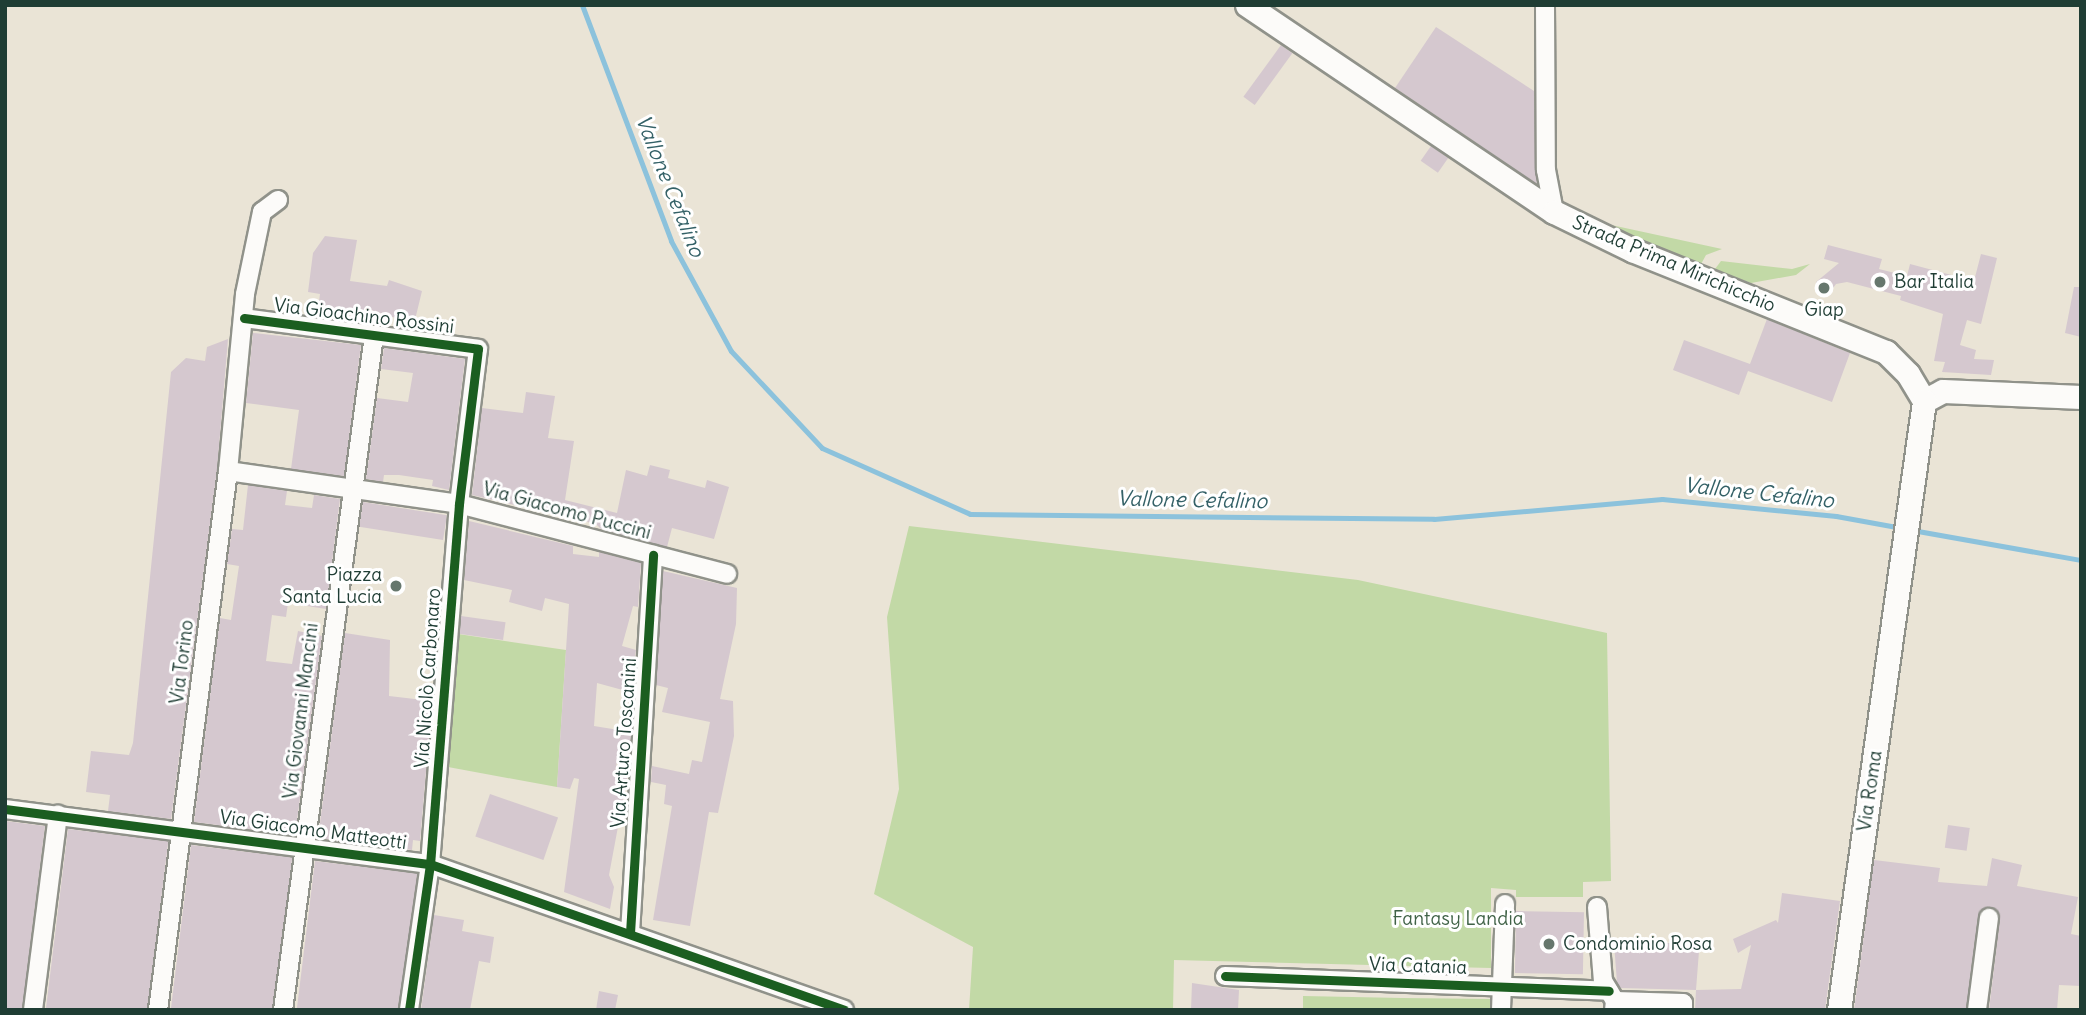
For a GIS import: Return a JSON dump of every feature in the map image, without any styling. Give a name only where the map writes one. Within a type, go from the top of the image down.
[{"type":"main road","name":"Strada Prima Mirichicchio","points":[[1247,5],[1554,212],[1632,250],[1885,352],[1908,374],[1924,401]]},
{"type":"main road","points":[[1924,401],[1943,391],[2081,397]]},
{"type":"main road","name":"Via Roma","points":[[1839,1010],[1924,401]]},
{"type":"street","points":[[1545,5],[1546,170],[1554,212]]},
{"type":"street","name":"Via Torino","points":[[158,1010],[229,471],[244,318],[262,212],[278,200]]},
{"type":"street","name":"Via Gioachino Rossini","points":[[244,318],[478,349]]},
{"type":"street","name":"Via Giovanni Mancini","points":[[283,1010],[374,335]]},
{"type":"street","name":"Via Nicolò Carbonaro","points":[[408,1010],[430,864],[458,504],[478,349]]},
{"type":"street","name":"Via Giacomo Puccini","points":[[229,471],[458,504],[727,574]]},
{"type":"street","name":"Via Arturo Toscanini","points":[[630,933],[653,555]]},
{"type":"street","name":"Via Giacomo Matteotti","points":[[5,809],[430,864],[844,1010]]},
{"type":"street","points":[[33,1010],[58,815]]},
{"type":"street","points":[[1501,1010],[1505,904]]},
{"type":"street","points":[[1597,907],[1603,981],[1612,1000]]},
{"type":"street","points":[[1978,1010],[1989,918]]},
{"type":"street","name":"Via Catania","points":[[1225,976],[1502,987],[1683,1006]]},
{"type":"green space","points":[[1602,223],[1722,249],[1706,255],[1700,266],[1614,232]]},
{"type":"green space","points":[[1721,261],[1792,269],[1810,264],[1796,275],[1751,283],[1715,269]]},
{"type":"green space","name":"Fantasy Landia","points":[[909,526],[1358,580],[1607,633],[1611,881],[1583,882],[1583,897],[1516,897],[1516,890],[1491,888],[1491,968],[1174,960],[1173,1010],[969,1010],[973,947],[874,894],[899,789],[887,617]]},
{"type":"green space","points":[[458,634],[566,650],[557,787],[448,767]]},
{"type":"green space","points":[[1303,996],[1491,999],[1491,1010],[1303,1010]]},
{"type":"building","points":[[1436,27],[1534,91],[1537,184],[1395,88]]},
{"type":"building","points":[[1281,45],[1292,53],[1255,105],[1243,97]]},
{"type":"building","points":[[1431,146],[1448,158],[1438,173],[1421,161]]},
{"type":"building","points":[[325,236],[357,240],[350,281],[387,286],[389,280],[422,291],[414,324],[365,308],[365,315],[346,312],[346,320],[317,316],[320,294],[308,292],[313,253]]},
{"type":"building","points":[[1828,245],[1882,259],[1879,269],[1907,276],[1910,264],[1974,281],[1981,254],[1997,258],[1981,324],[1967,320],[1960,345],[1976,350],[1974,359],[1994,360],[1991,375],[1942,372],[1945,362],[1934,361],[1943,314],[1900,300],[1901,296],[1847,282],[1836,284],[1828,295],[1819,293],[1816,282],[1839,263],[1824,259]]},
{"type":"building","points":[[2074,287],[2081,287],[2081,337],[2065,333]]},
{"type":"building","points":[[1767,319],[1850,353],[1832,402],[1748,371],[1739,395],[1673,370],[1684,340],[1750,364]]},
{"type":"building","points":[[253,333],[361,345],[344,476],[291,469],[299,410],[246,403]]},
{"type":"building","points":[[228,339],[217,470],[171,819],[108,811],[110,795],[86,792],[91,751],[129,755],[133,743],[171,372],[186,358],[205,361],[207,347]]},
{"type":"building","points":[[384,348],[465,359],[449,490],[432,486],[433,480],[399,475],[384,475],[383,482],[366,479],[377,398],[408,402],[413,373],[381,369]]},
{"type":"building","points":[[526,392],[555,396],[548,438],[574,441],[565,500],[617,513],[626,470],[647,476],[650,465],[670,470],[668,478],[705,488],[707,480],[729,487],[714,539],[672,528],[667,547],[601,529],[596,524],[472,495],[482,408],[523,413]]},
{"type":"building","points":[[248,485],[287,491],[285,505],[312,508],[314,495],[340,499],[326,609],[288,603],[286,617],[272,615],[266,661],[292,664],[298,631],[322,636],[295,835],[194,822],[220,618],[231,620],[239,566],[227,564],[232,529],[243,530]]},
{"type":"building","points":[[363,502],[447,515],[443,540],[359,527]]},
{"type":"building","points":[[469,521],[573,546],[573,554],[599,557],[599,552],[641,563],[638,607],[633,606],[622,646],[636,650],[630,692],[597,683],[594,726],[631,732],[630,747],[620,746],[615,772],[628,773],[609,875],[614,887],[610,909],[564,892],[579,779],[574,778],[570,789],[557,787],[569,604],[545,598],[542,611],[509,602],[512,590],[464,580]]},
{"type":"building","points":[[663,571],[737,588],[736,624],[720,699],[733,701],[734,736],[718,813],[709,812],[690,926],[653,920],[672,806],[664,804],[666,785],[651,782],[652,766],[689,774],[692,760],[702,762],[710,722],[662,712],[668,688],[656,685]]},
{"type":"building","points":[[461,616],[506,622],[503,640],[458,634]]},
{"type":"building","points":[[345,633],[390,640],[389,696],[432,701],[420,841],[413,840],[412,850],[318,838]]},
{"type":"building","points":[[490,794],[558,817],[543,860],[475,837]]},
{"type":"building","points":[[5,821],[45,826],[22,1010],[5,1010]]},
{"type":"building","points":[[1948,825],[1970,828],[1967,851],[1945,848]]},
{"type":"building","points":[[68,829],[168,841],[148,1010],[46,1010]]},
{"type":"building","points":[[191,845],[292,857],[274,1010],[171,1010]]},
{"type":"building","points":[[1992,858],[2022,865],[2017,886],[2078,897],[2071,934],[2081,936],[2081,986],[2059,985],[2057,1010],[1989,1010],[2000,919],[1990,907],[1978,917],[1966,1010],[1854,1010],[1874,860],[1940,868],[1938,882],[1987,886]]},
{"type":"building","points":[[315,861],[417,874],[400,1010],[297,1010]]},
{"type":"building","points":[[1782,893],[1840,901],[1825,1010],[1695,1010],[1696,990],[1741,989],[1751,945],[1738,953],[1733,939],[1776,920],[1778,923]]},
{"type":"building","name":"Condominio Rosa","points":[[1516,911],[1584,912],[1583,974],[1515,973]]},
{"type":"building","points":[[434,915],[464,920],[462,931],[494,937],[490,963],[479,961],[470,1010],[421,1010]]},
{"type":"building","points":[[1614,943],[1681,943],[1681,951],[1699,951],[1696,990],[1621,988],[1617,983]]},
{"type":"building","points":[[1192,983],[1239,990],[1238,1010],[1191,1010]]},
{"type":"building","points":[[599,991],[618,995],[615,1010],[596,1010]]},
{"type":"waterway","name":"Vallone Cefalino","points":[[582,5],[671,241],[731,351],[822,448],[970,514],[1434,519],[1662,499],[1836,516],[1902,528]]},
{"type":"waterway","name":"Vallone Cefalino","points":[[1912,530],[2081,560]]},
{"type":"cycle path","points":[[244,318],[478,349],[459,504],[430,864],[409,1010]]},
{"type":"cycle path","points":[[630,933],[653,555]]},
{"type":"cycle path","points":[[5,809],[430,864],[844,1010]]},
{"type":"cycle path","points":[[1225,976],[1609,991]]},
{"type":"place","name":"Bar Italia","points":[[1880,282]]},
{"type":"place","name":"Giap","points":[[1824,288]]},
{"type":"place","name":"Piazza Santa Lucia","points":[[396,586]]},
{"type":"place","name":"Condominio Rosa","points":[[1549,944]]}]
